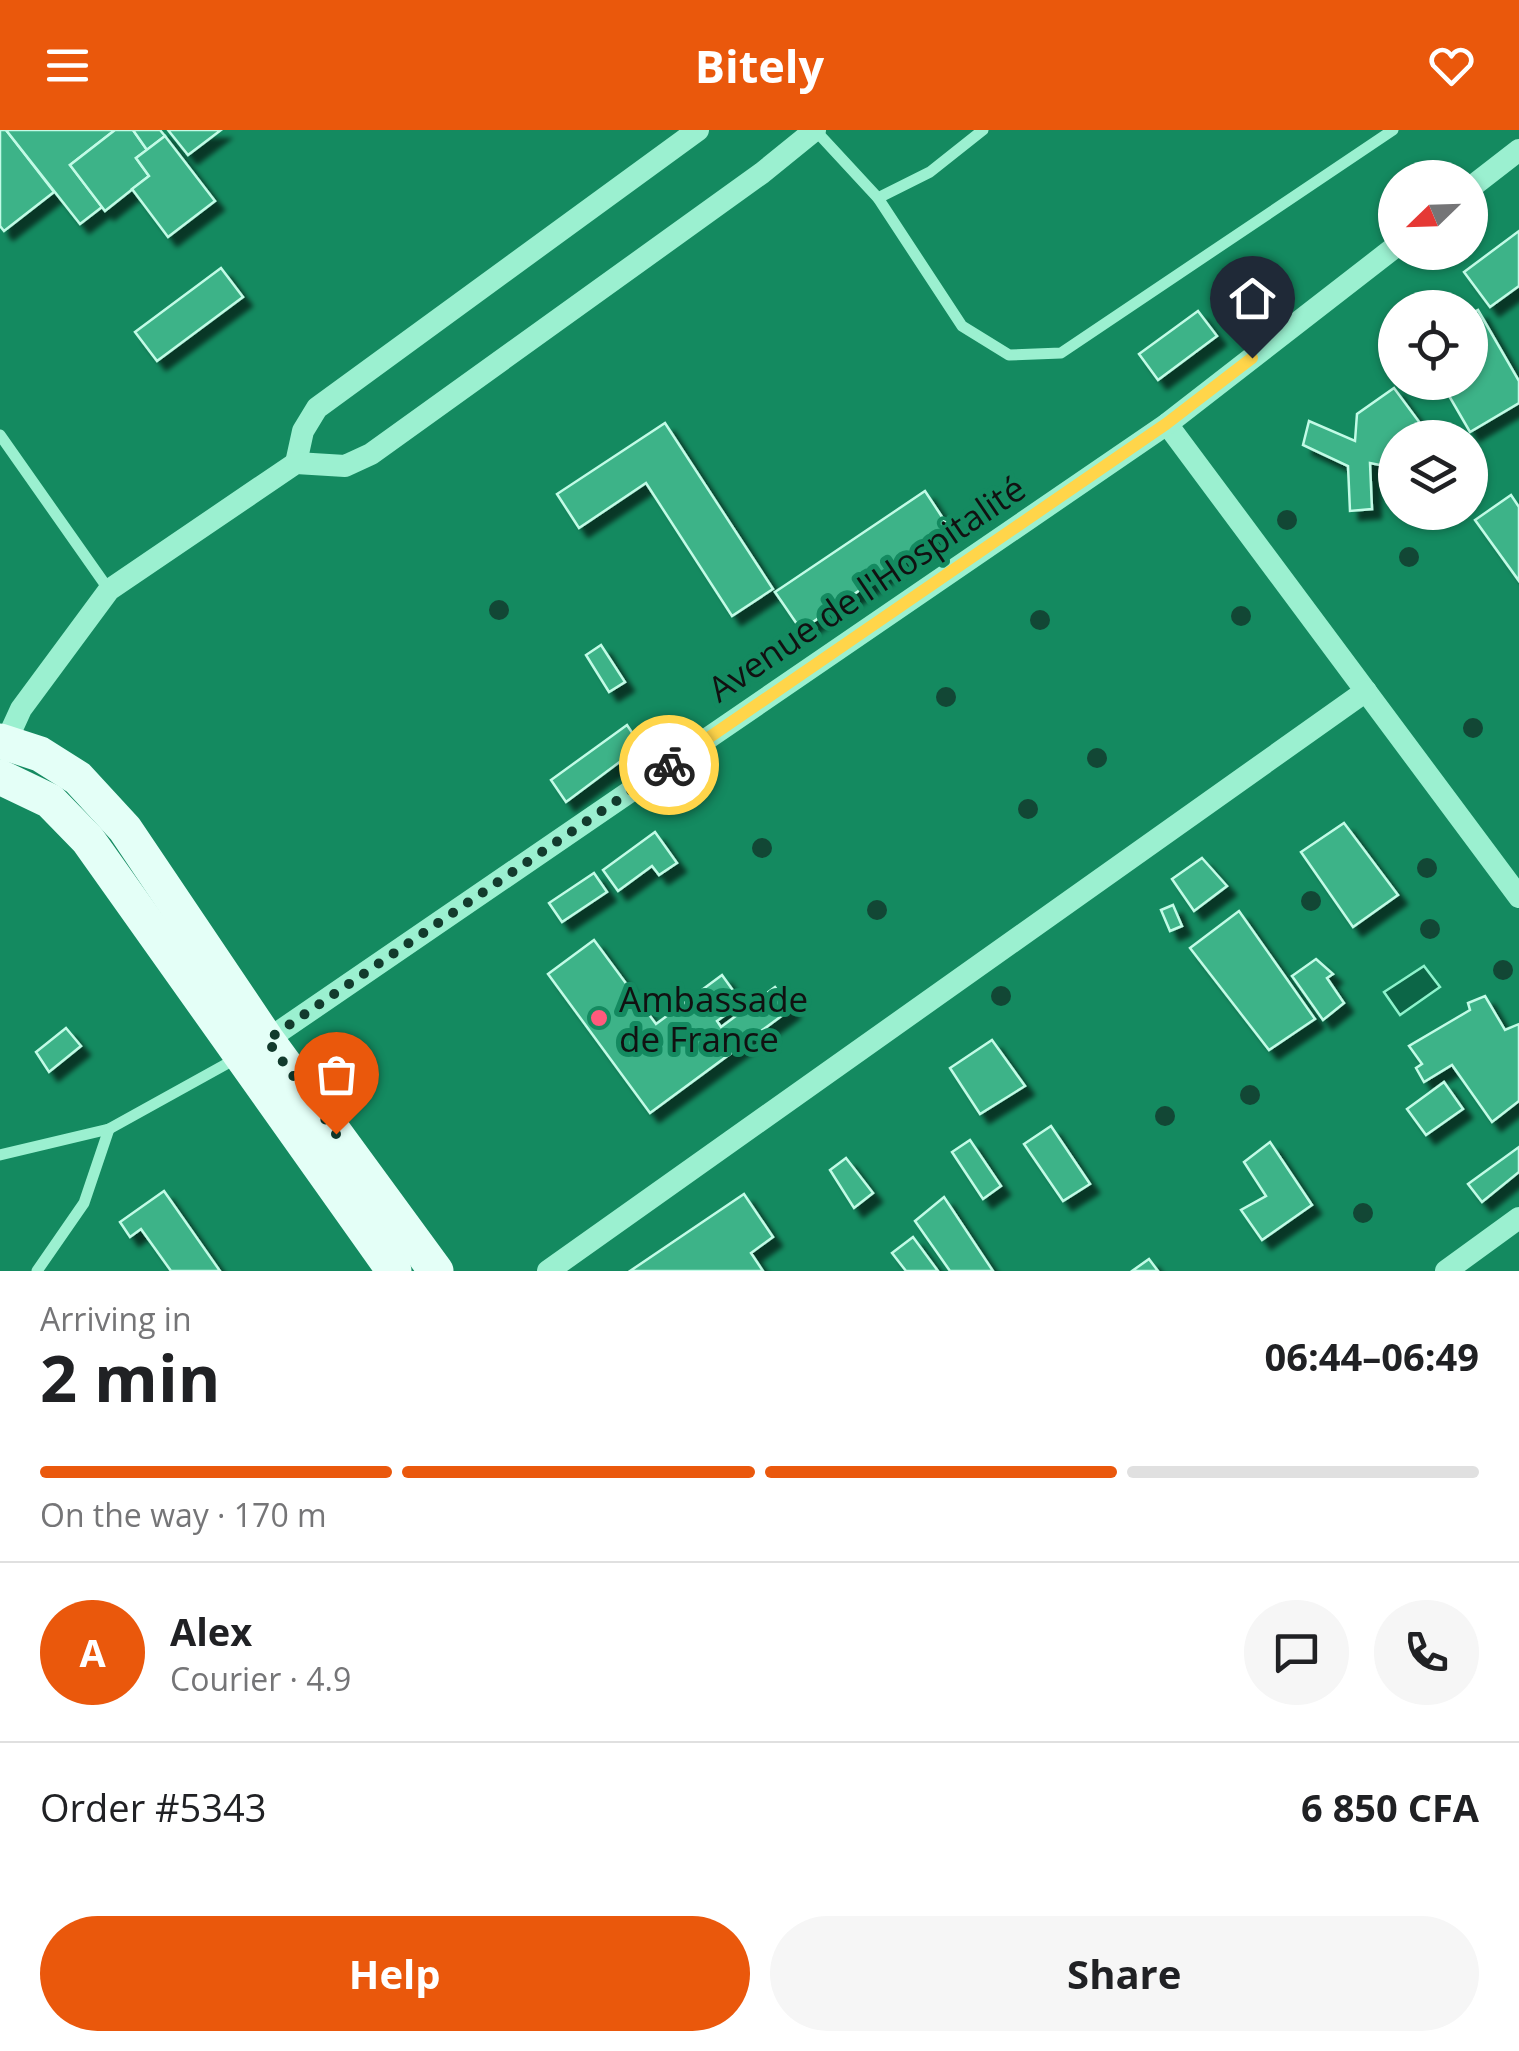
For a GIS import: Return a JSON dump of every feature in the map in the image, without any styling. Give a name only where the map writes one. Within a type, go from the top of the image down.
[{"type":"main road","points":[[1,746],[40,754],[78,778],[125,828],[394,1271]]},
{"type":"main road","points":[[0,776],[50,801],[88,840],[436,1271]]},
{"type":"street","points":[[296,463],[304,431],[317,408],[698,130]]},
{"type":"street","points":[[1,746],[82,621],[110,590],[296,463],[345,466],[371,454],[815,131]]},
{"type":"street","points":[[1488,174],[1519,150]]},
{"type":"street","name":"Avenue de l'Hospitalité","points":[[255,1047],[1166,424],[1378,260]]},
{"type":"street","points":[[1166,424],[1519,897]]},
{"type":"street","points":[[548,1271],[1366,692]]},
{"type":"street","points":[[1446,1271],[1519,1218]]},
{"type":"lane","points":[[878,198],[930,172],[983,130]]},
{"type":"lane","points":[[815,131],[878,198],[962,326],[1009,355],[1061,353],[1393,130]]},
{"type":"lane","points":[[0,435],[110,590]]},
{"type":"lane","points":[[0,1155],[109,1128],[255,1047]]},
{"type":"lane","points":[[37,1271],[84,1202],[109,1128]]},
{"type":"shaded area","points":[[1424,966],[1440,987],[1400,1015],[1384,992]]},
{"type":"building","points":[[0,130],[6,130],[54,192],[4,231],[0,226]]},
{"type":"building","points":[[6,130],[115,130],[70,165],[102,207],[80,224]]},
{"type":"building","points":[[115,130],[133,130],[147,150],[136,158],[149,176],[105,211],[70,165]]},
{"type":"building","points":[[133,130],[160,130],[165,136],[147,150]]},
{"type":"building","points":[[168,130],[221,130],[188,155]]},
{"type":"building","points":[[165,136],[215,201],[168,237],[132,189],[149,176],[136,158]]},
{"type":"building","points":[[1519,231],[1519,286],[1490,307],[1488,290],[1477,290],[1464,272],[1488,270],[1488,254]]},
{"type":"building","points":[[221,268],[243,297],[157,361],[135,332]]},
{"type":"building","points":[[1198,311],[1217,336],[1158,380],[1139,354]]},
{"type":"building","points":[[1488,327],[1519,381],[1519,403],[1488,421],[1463,420],[1451,400],[1488,400]]},
{"type":"building","points":[[1378,399],[1403,400],[1418,420],[1378,420],[1378,465],[1370,463],[1372,509],[1350,511],[1348,466],[1303,445],[1309,421],[1355,441],[1357,414]]},
{"type":"building","points":[[665,423],[773,589],[732,616],[646,483],[579,528],[557,494]]},
{"type":"building","points":[[925,491],[950,529],[801,630],[775,592]]},
{"type":"building","points":[[1511,495],[1519,507],[1519,581],[1482,530],[1488,530],[1488,511]]},
{"type":"building","points":[[601,645],[625,682],[609,692],[586,655]]},
{"type":"building","points":[[627,725],[641,746],[566,802],[551,780]]},
{"type":"building","points":[[1344,823],[1398,895],[1353,927],[1301,852]]},
{"type":"building","points":[[655,832],[677,863],[659,875],[652,866],[618,891],[603,870]]},
{"type":"building","points":[[1202,858],[1227,886],[1194,911],[1172,879]]},
{"type":"building","points":[[594,873],[607,892],[562,922],[549,903]]},
{"type":"building","points":[[1173,905],[1182,926],[1170,931],[1161,910]]},
{"type":"building","points":[[1239,911],[1315,1019],[1269,1050],[1190,948]]},
{"type":"building","points":[[594,940],[656,1024],[722,975],[742,1003],[717,1021],[721,1027],[775,987],[791,1009],[650,1113],[548,974]]},
{"type":"building","points":[[1316,959],[1333,974],[1327,978],[1344,1003],[1323,1020],[1292,976]]},
{"type":"building","points":[[1485,996],[1505,1030],[1519,1024],[1519,1101],[1492,1122],[1452,1065],[1424,1082],[1416,1068],[1422,1064],[1409,1046],[1470,1010],[1468,1003]]},
{"type":"building","points":[[66,1028],[81,1046],[49,1072],[36,1052]]},
{"type":"building","points":[[992,1040],[1025,1086],[980,1114],[950,1068]]},
{"type":"building","points":[[1444,1082],[1463,1109],[1426,1135],[1407,1109]]},
{"type":"building","points":[[1051,1126],[1090,1184],[1063,1201],[1024,1144]]},
{"type":"building","points":[[970,1140],[1001,1186],[983,1199],[952,1152]]},
{"type":"building","points":[[1270,1142],[1312,1205],[1262,1240],[1241,1210],[1266,1196],[1244,1162]]},
{"type":"building","points":[[1519,1147],[1519,1172],[1482,1202],[1468,1184]]},
{"type":"building","points":[[846,1158],[873,1193],[854,1208],[830,1170]]},
{"type":"building","points":[[164,1191],[220,1271],[171,1271],[141,1229],[130,1237],[120,1222]]},
{"type":"building","points":[[744,1194],[773,1237],[751,1253],[763,1271],[630,1271]]},
{"type":"building","points":[[944,1197],[993,1271],[950,1271],[915,1221]]},
{"type":"building","points":[[913,1237],[938,1271],[906,1271],[892,1253]]},
{"type":"building","points":[[1149,1259],[1158,1271],[1132,1271]]},
{"type":"way so far","points":[[336,1134],[267,1040],[669,765]]},
{"type":"place","name":"Ambassade de France","points":[[599,1018]]},
{"type":"route","points":[[669,765],[1166,424],[1252,358]]}]
